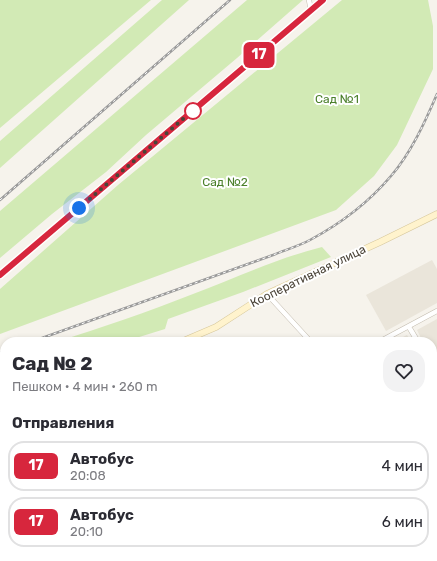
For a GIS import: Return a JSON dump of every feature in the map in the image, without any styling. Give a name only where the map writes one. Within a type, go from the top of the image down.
[{"type":"main road","points":[[0,275],[323,0]]},
{"type":"main road","name":"Кооперативная улица","points":[[193,337],[216,327],[267,294],[437,214]]},
{"type":"street","points":[[309,0],[311,11]]},
{"type":"street","points":[[267,294],[306,337]]},
{"type":"street","points":[[389,337],[437,311]]},
{"type":"street","points":[[409,327],[415,337]]},
{"type":"shaded area","points":[[432,260],[437,269],[437,303],[386,331],[366,295]]},
{"type":"shaded area","points":[[437,319],[437,337],[420,337],[417,330]]},
{"type":"green space","points":[[0,0],[151,0],[0,128]]},
{"type":"green space","points":[[162,0],[189,0],[0,168],[0,141]]},
{"type":"green space","points":[[247,0],[303,0],[146,135],[106,172],[52,214],[0,258],[0,211]]},
{"type":"green space","points":[[342,0],[428,0],[433,26],[433,69],[397,145],[374,176],[336,210],[0,334],[0,289],[118,185]]},
{"type":"green space","points":[[322,247],[331,257],[243,292],[168,319],[165,329],[139,337],[72,337],[159,307],[273,262]]},
{"type":"railway","points":[[0,200],[230,0]]},
{"type":"railway","points":[[45,337],[273,255],[321,234],[354,212],[391,176],[411,147],[437,94]]},
{"type":"bus line","name":"17","points":[[0,275],[323,0]]},
{"type":"route","points":[[79,208],[196,108],[193,111]]},
{"type":"park label","name":"Сад №1","points":[[337,99]]},
{"type":"park label","name":"Сад №2","points":[[225,182]]}]
